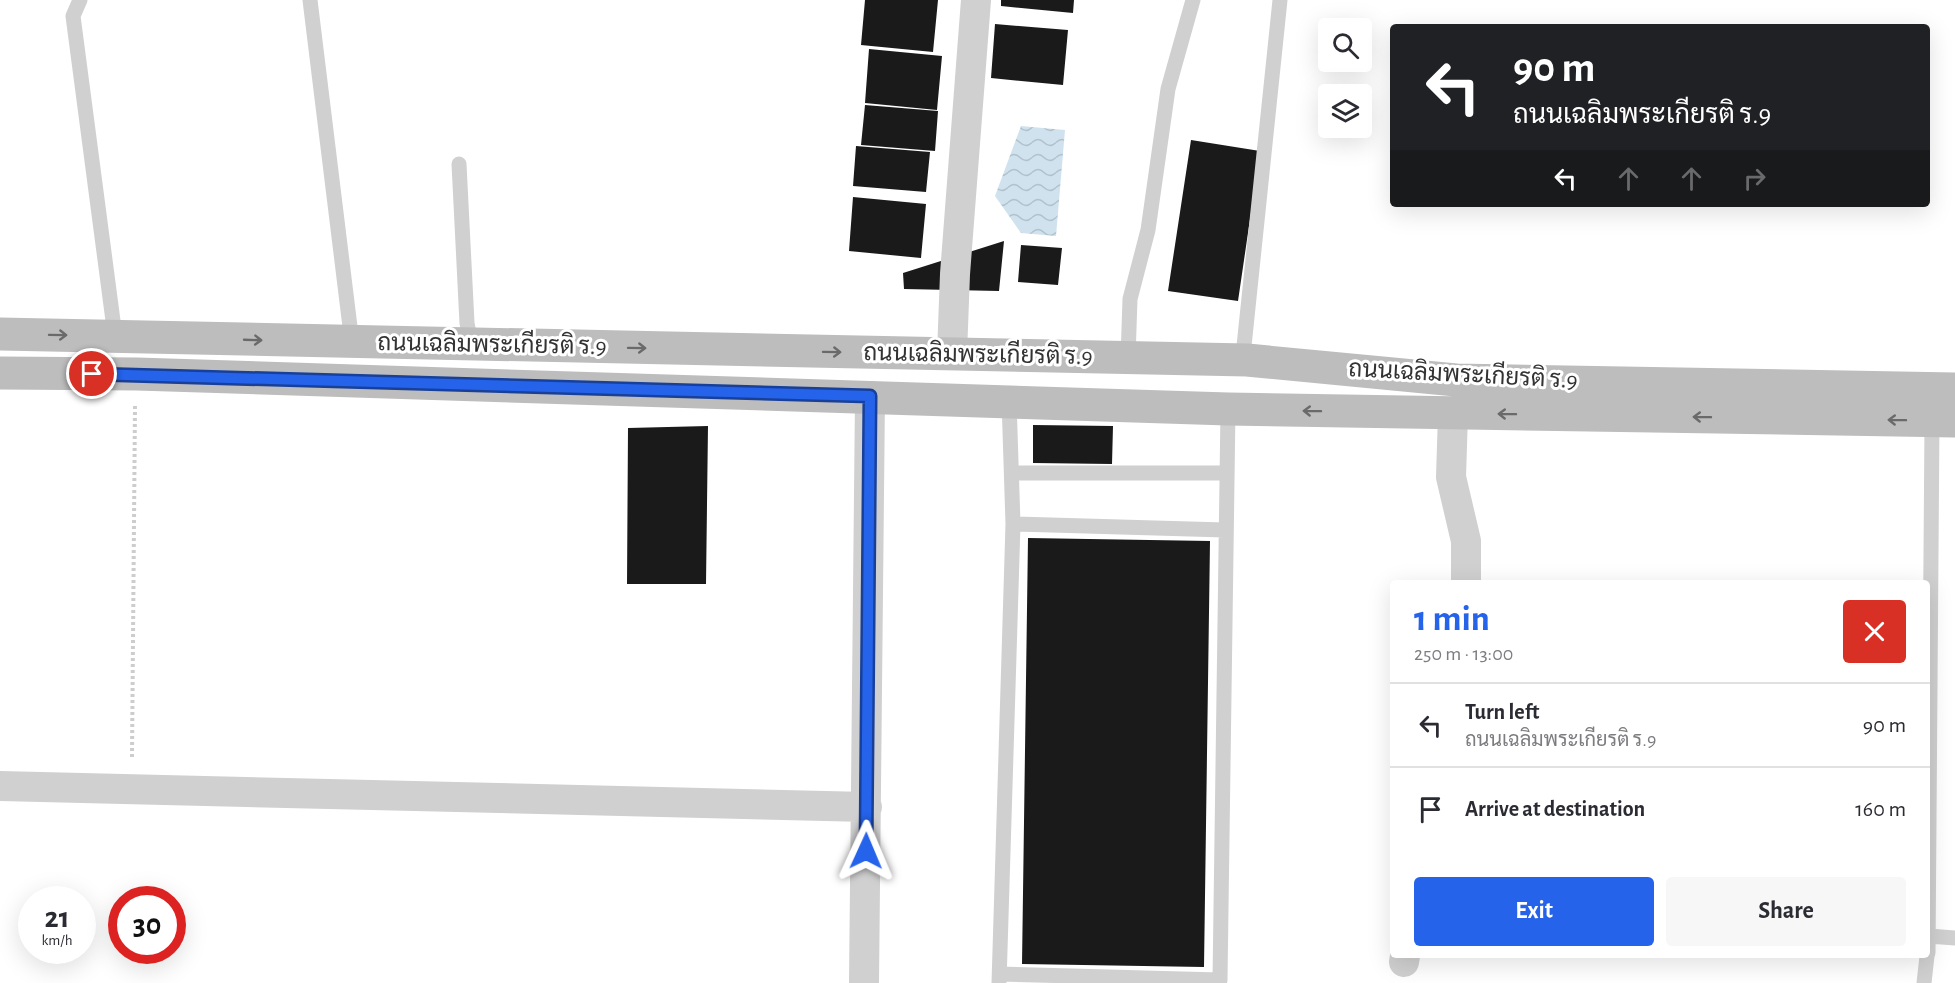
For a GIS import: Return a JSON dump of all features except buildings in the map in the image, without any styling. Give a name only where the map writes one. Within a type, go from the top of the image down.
[{"type":"main road","name":"ถนนเฉลิมพระเกียรติ ร.9","points":[[0,334],[1247,360],[1456,380],[1955,389]]},
{"type":"main road","name":"ถนนเฉลิมพระเกียรติ ร.9","points":[[0,373],[137,374],[1009,400],[1228,409],[1944,421]]},
{"type":"street","points":[[952,354],[955,274],[975,0]]},
{"type":"street","points":[[864,983],[870,396]]},
{"type":"street","points":[[1453,414],[1451,477],[1466,541],[1466,580]]},
{"type":"street","points":[[0,786],[867,807]]},
{"type":"lane","points":[[80,0],[74,16],[116,336]]},
{"type":"lane","points":[[310,0],[352,343]]},
{"type":"lane","points":[[1128,358],[1130,299],[1148,230],[1168,89],[1192,0]]},
{"type":"lane","points":[[1244,346],[1280,0]]},
{"type":"lane","points":[[459,164],[467,323],[471,344]]},
{"type":"lane","points":[[1009,400],[1012,524],[999,979],[1220,980],[1228,409]]},
{"type":"lane","points":[[1930,902],[1944,421]]},
{"type":"lane","points":[[1012,473],[1226,473]]},
{"type":"lane","points":[[1012,524],[1225,530]]},
{"type":"lane","points":[[1930,936],[1955,938]]},
{"type":"lane","points":[[1924,983],[1927,958]]},
{"type":"path","points":[[132,789],[137,374]]},
{"type":"water","points":[[1021,126],[1065,130],[1056,236],[1021,233],[995,196]]},
{"type":"route","points":[[92,374],[870,396],[866,851]]}]
